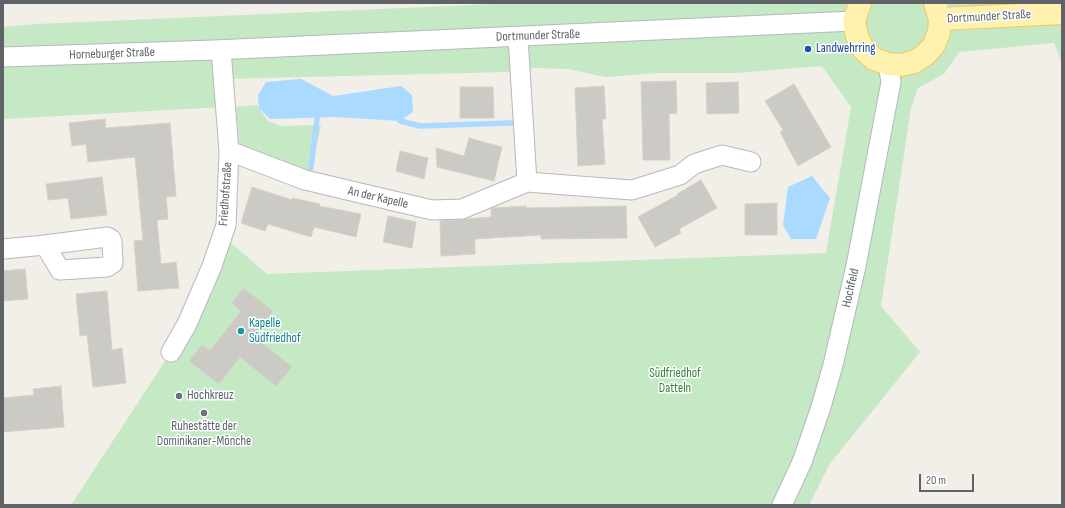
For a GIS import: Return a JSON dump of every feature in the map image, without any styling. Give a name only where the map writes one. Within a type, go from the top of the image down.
[{"type":"main road","name":"Dortmunder Straße","points":[[938,11],[1030,14],[1062,13]]},
{"type":"main road","points":[[857,12],[857,36],[863,49],[874,59],[888,64],[901,65],[914,62],[925,55],[934,45],[939,32],[938,11]]},
{"type":"street","name":"Dortmunder Straße","points":[[221,50],[518,37],[857,12]]},
{"type":"street","points":[[518,37],[527,182]]},
{"type":"street","name":"Horneburger Straße","points":[[3,57],[221,50]]},
{"type":"street","name":"Friedhofstraße","points":[[171,352],[190,317],[212,266],[226,225],[229,151],[221,50]]},
{"type":"street","name":"Hochfeld","points":[[782,505],[802,462],[833,366],[856,266],[891,82],[888,64]]},
{"type":"street","name":"An der Kapelle","points":[[229,151],[304,180],[432,210],[462,209],[527,182],[632,190],[680,175],[694,164],[722,155],[751,162]]},
{"type":"street","points":[[3,250],[45,245]]},
{"type":"green space","name":"Südfriedhof Datteln","points":[[518,3],[1062,3],[1062,63],[1054,43],[959,52],[944,74],[918,88],[911,108],[881,306],[920,352],[829,465],[809,505],[71,505],[171,352],[187,324],[213,292],[229,241],[267,274],[826,253],[851,107],[822,66],[737,73],[659,73],[605,77],[569,69],[534,68],[508,72],[223,79],[225,107],[3,119],[3,27],[37,24]]},
{"type":"green space","points":[[257,105],[268,121],[280,126],[321,125],[311,174],[240,148],[236,107]]},
{"type":"water","points":[[301,79],[333,96],[401,86],[412,95],[413,112],[400,121],[335,117],[270,119],[259,108],[258,95],[266,82]]},
{"type":"water","points":[[812,176],[830,198],[816,239],[791,239],[783,225],[788,187]]},
{"type":"building","points":[[676,81],[677,113],[669,114],[670,160],[643,160],[641,82]]},
{"type":"building","points":[[738,82],[739,113],[707,114],[706,83]]},
{"type":"building","points":[[794,84],[831,147],[798,166],[780,132],[783,130],[765,101]]},
{"type":"building","points":[[604,86],[606,119],[602,119],[605,164],[578,166],[575,88]]},
{"type":"building","points":[[460,87],[493,87],[494,118],[460,118]]},
{"type":"building","points":[[105,119],[106,128],[170,123],[176,196],[166,197],[168,219],[157,220],[161,264],[176,262],[179,288],[138,291],[134,241],[143,240],[135,157],[88,162],[86,144],[72,146],[69,123]]},
{"type":"building","points":[[469,138],[502,147],[494,181],[437,167],[436,148],[464,156]]},
{"type":"building","points":[[400,151],[428,158],[424,179],[396,171]]},
{"type":"building","points":[[102,177],[107,215],[71,219],[68,198],[48,200],[46,184]]},
{"type":"building","points":[[701,180],[717,208],[679,229],[681,233],[655,247],[638,217],[678,195],[677,194]]},
{"type":"building","points":[[252,187],[292,200],[292,198],[320,204],[319,206],[361,214],[356,237],[314,227],[311,237],[268,224],[265,231],[241,223]]},
{"type":"building","points":[[777,203],[777,235],[745,235],[745,204]]},
{"type":"building","points":[[526,206],[526,208],[626,206],[627,238],[541,239],[541,235],[475,239],[475,254],[441,256],[440,221],[491,217],[491,209],[493,208]]},
{"type":"building","points":[[388,216],[416,222],[412,248],[383,242]]},
{"type":"building","points":[[25,269],[28,299],[3,301],[3,271]]},
{"type":"building","name":"Kapelle Südfriedhof","points":[[243,288],[273,311],[253,336],[292,367],[276,386],[240,357],[219,384],[189,361],[202,345],[210,351],[241,311],[232,303]]},
{"type":"building","points":[[107,291],[112,350],[122,348],[126,383],[93,387],[87,335],[80,336],[76,294]]},
{"type":"building","points":[[61,386],[64,427],[3,432],[3,398],[34,395],[33,389]]},
{"type":"waterway","points":[[311,168],[317,119]]},
{"type":"waterway","points":[[400,121],[420,126],[511,123]]},
{"type":"place","name":"Landwehrring","points":[[808,49]]},
{"type":"place","name":"Kapelle Südfriedhof","points":[[241,331]]},
{"type":"place","name":"Hochkreuz","points":[[179,396]]},
{"type":"place","name":"Ruhestätte der Dominikaner-Mönche","points":[[204,413]]}]
